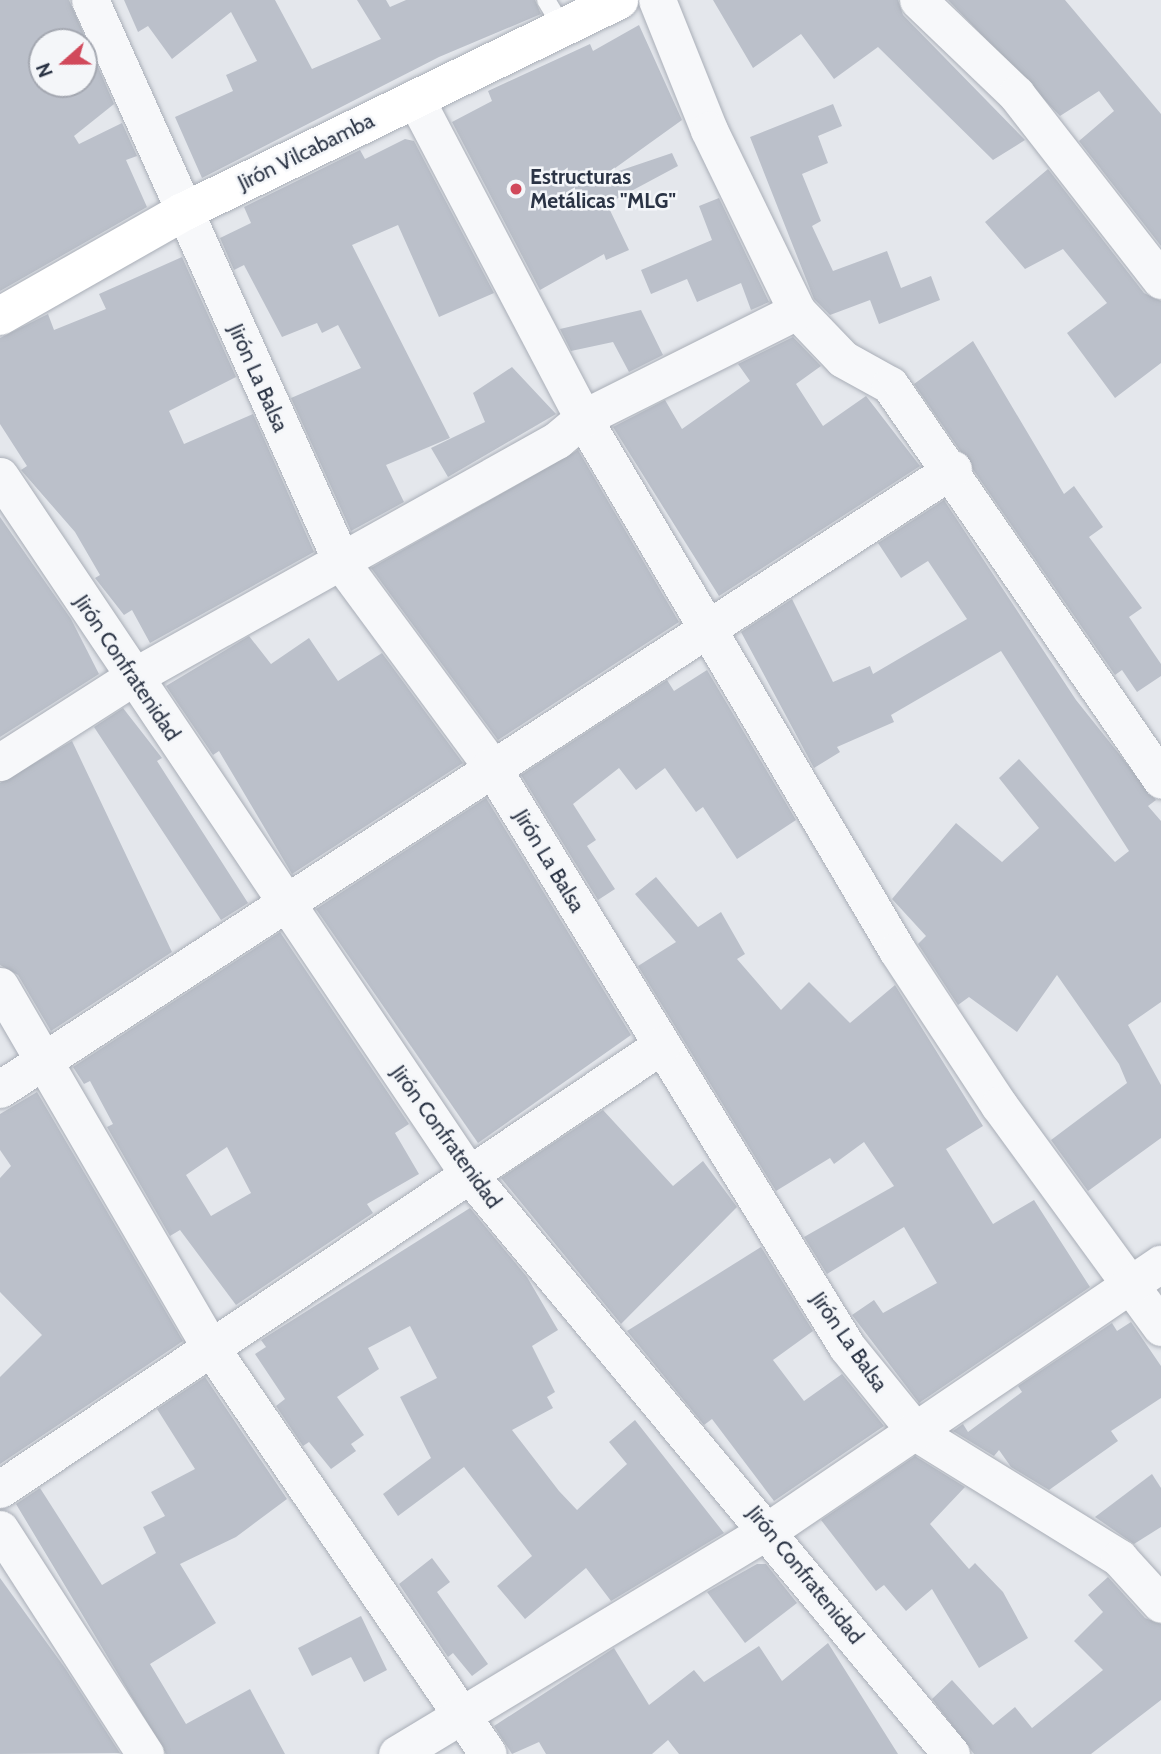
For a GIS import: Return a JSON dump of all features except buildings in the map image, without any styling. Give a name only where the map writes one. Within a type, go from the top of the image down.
[{"type":"main road","name":"Jirón Vilcabamba","points":[[0,316],[183,212],[415,98],[554,13],[619,0]]},
{"type":"street","name":"Jirón La Balsa","points":[[90,0],[342,565],[491,766],[847,1347],[917,1433],[1118,1558],[1161,1604]]},
{"type":"street","points":[[657,0],[709,130],[797,311],[844,359],[890,385],[953,469],[1161,780]]},
{"type":"street","points":[[918,0],[1016,94],[1161,279]]},
{"type":"street","points":[[415,98],[583,418],[897,950],[1127,1285],[1161,1327]]},
{"type":"street","points":[[0,762],[133,677],[342,565],[557,440],[583,418],[797,311]]},
{"type":"street","points":[[0,1089],[286,906],[706,624],[953,469]]},
{"type":"street","name":"Jirón Confratenidad","points":[[0,476],[467,1172],[768,1530],[951,1754]]},
{"type":"street","points":[[0,986],[46,1058],[211,1348],[463,1713],[488,1754]]},
{"type":"street","points":[[0,1489],[467,1172],[662,1045]]},
{"type":"street","points":[[397,1754],[768,1530],[917,1433],[1127,1285],[1161,1265]]},
{"type":"street","points":[[0,1529],[145,1754]]},
{"type":"place","name":"Estructuras Metálicas \"MLG\"","points":[[516,189]]}]
